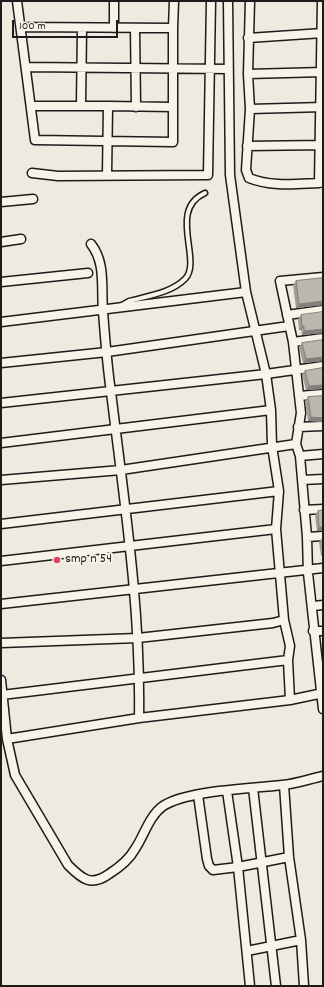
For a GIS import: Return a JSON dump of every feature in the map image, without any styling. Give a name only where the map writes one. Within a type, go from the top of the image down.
[{"type":"street","points":[[17,1],[35,140],[173,142],[174,1]]},
{"type":"street","points":[[114,1],[114,28]]},
{"type":"street","points":[[32,173],[58,176],[208,175],[211,1]]},
{"type":"street","points":[[228,1],[230,175],[246,292],[266,374],[271,410],[272,446],[279,491],[276,529],[279,572],[284,620],[290,642],[288,660],[290,700]]},
{"type":"street","points":[[250,1],[248,38],[250,109],[246,170],[249,178],[258,182],[279,184],[321,182],[322,1]]},
{"type":"street","points":[[21,27],[174,28]]},
{"type":"street","points":[[81,105],[82,28]]},
{"type":"street","points":[[136,28],[136,106]]},
{"type":"street","points":[[248,38],[322,33]]},
{"type":"street","points":[[26,67],[135,67],[228,70]]},
{"type":"street","points":[[248,74],[322,72]]},
{"type":"street","points":[[31,106],[81,105],[173,107]]},
{"type":"street","points":[[107,175],[106,141],[108,106]]},
{"type":"street","points":[[250,109],[322,107]]},
{"type":"street","points":[[247,146],[321,145]]},
{"type":"street","points":[[1,202],[33,199]]},
{"type":"street","points":[[1,242],[21,239]]},
{"type":"street","points":[[90,244],[98,256],[101,270],[103,310],[111,392],[134,590],[140,678],[139,718]]},
{"type":"street","points":[[1,282],[88,273]]},
{"type":"street","points":[[323,277],[280,281],[292,342],[301,413],[296,444],[300,456],[307,537],[308,571],[313,606],[313,631],[320,661],[323,709]]},
{"type":"street","points":[[1,322],[246,292]]},
{"type":"street","points":[[287,315],[323,310]]},
{"type":"street","points":[[1,363],[107,352],[289,326]]},
{"type":"street","points":[[292,342],[323,338]]},
{"type":"street","points":[[1,403],[111,392],[323,366]]},
{"type":"street","points":[[299,396],[323,394]]},
{"type":"street","points":[[1,443],[271,410]]},
{"type":"street","points":[[298,427],[323,426]]},
{"type":"street","points":[[1,480],[121,470],[272,446],[296,444]]},
{"type":"street","points":[[300,456],[323,454]]},
{"type":"street","points":[[302,480],[323,479]]},
{"type":"street","points":[[1,524],[279,491]]},
{"type":"street","points":[[304,510],[323,508]]},
{"type":"street","points":[[1,561],[276,529]]},
{"type":"street","points":[[307,537],[323,536]]},
{"type":"street","points":[[308,571],[323,568]]},
{"type":"street","points":[[1,604],[134,590],[279,572],[323,572]]},
{"type":"street","points":[[313,606],[323,605]]},
{"type":"street","points":[[1,643],[138,638],[273,623],[284,620]]},
{"type":"street","points":[[313,631],[323,631]]},
{"type":"street","points":[[2,695],[288,660]]},
{"type":"street","points":[[1,680],[7,739],[16,775],[68,865],[78,875],[88,881],[94,881],[106,876],[125,862],[136,849],[153,816],[159,809],[172,802],[198,795],[284,785],[323,776]]},
{"type":"street","points":[[7,739],[139,718],[290,700],[322,693]]},
{"type":"street","points":[[284,785],[289,856],[300,940],[304,986]]},
{"type":"street","points":[[253,788],[263,862],[276,986]]},
{"type":"street","points":[[227,791],[238,867],[250,986]]},
{"type":"street","points":[[198,795],[209,866],[212,870],[238,867],[289,856]]},
{"type":"street","points":[[247,951],[300,940]]},
{"type":"lane","points":[[117,308],[128,301],[174,287],[186,278],[190,270],[186,223],[188,210],[195,200],[205,193]]},
{"type":"building","points":[[323,278],[323,301],[299,304],[296,281]]},
{"type":"building","points":[[323,312],[323,329],[304,331],[301,315]]},
{"type":"building","points":[[323,340],[323,357],[306,359],[302,343]]},
{"type":"building","points":[[323,368],[323,385],[309,386],[305,371]]},
{"type":"building","points":[[323,396],[323,418],[311,417],[308,397]]},
{"type":"building","points":[[323,510],[323,527],[319,527],[318,511]]},
{"type":"place","name":"smp n 54","points":[[57,560]]}]
